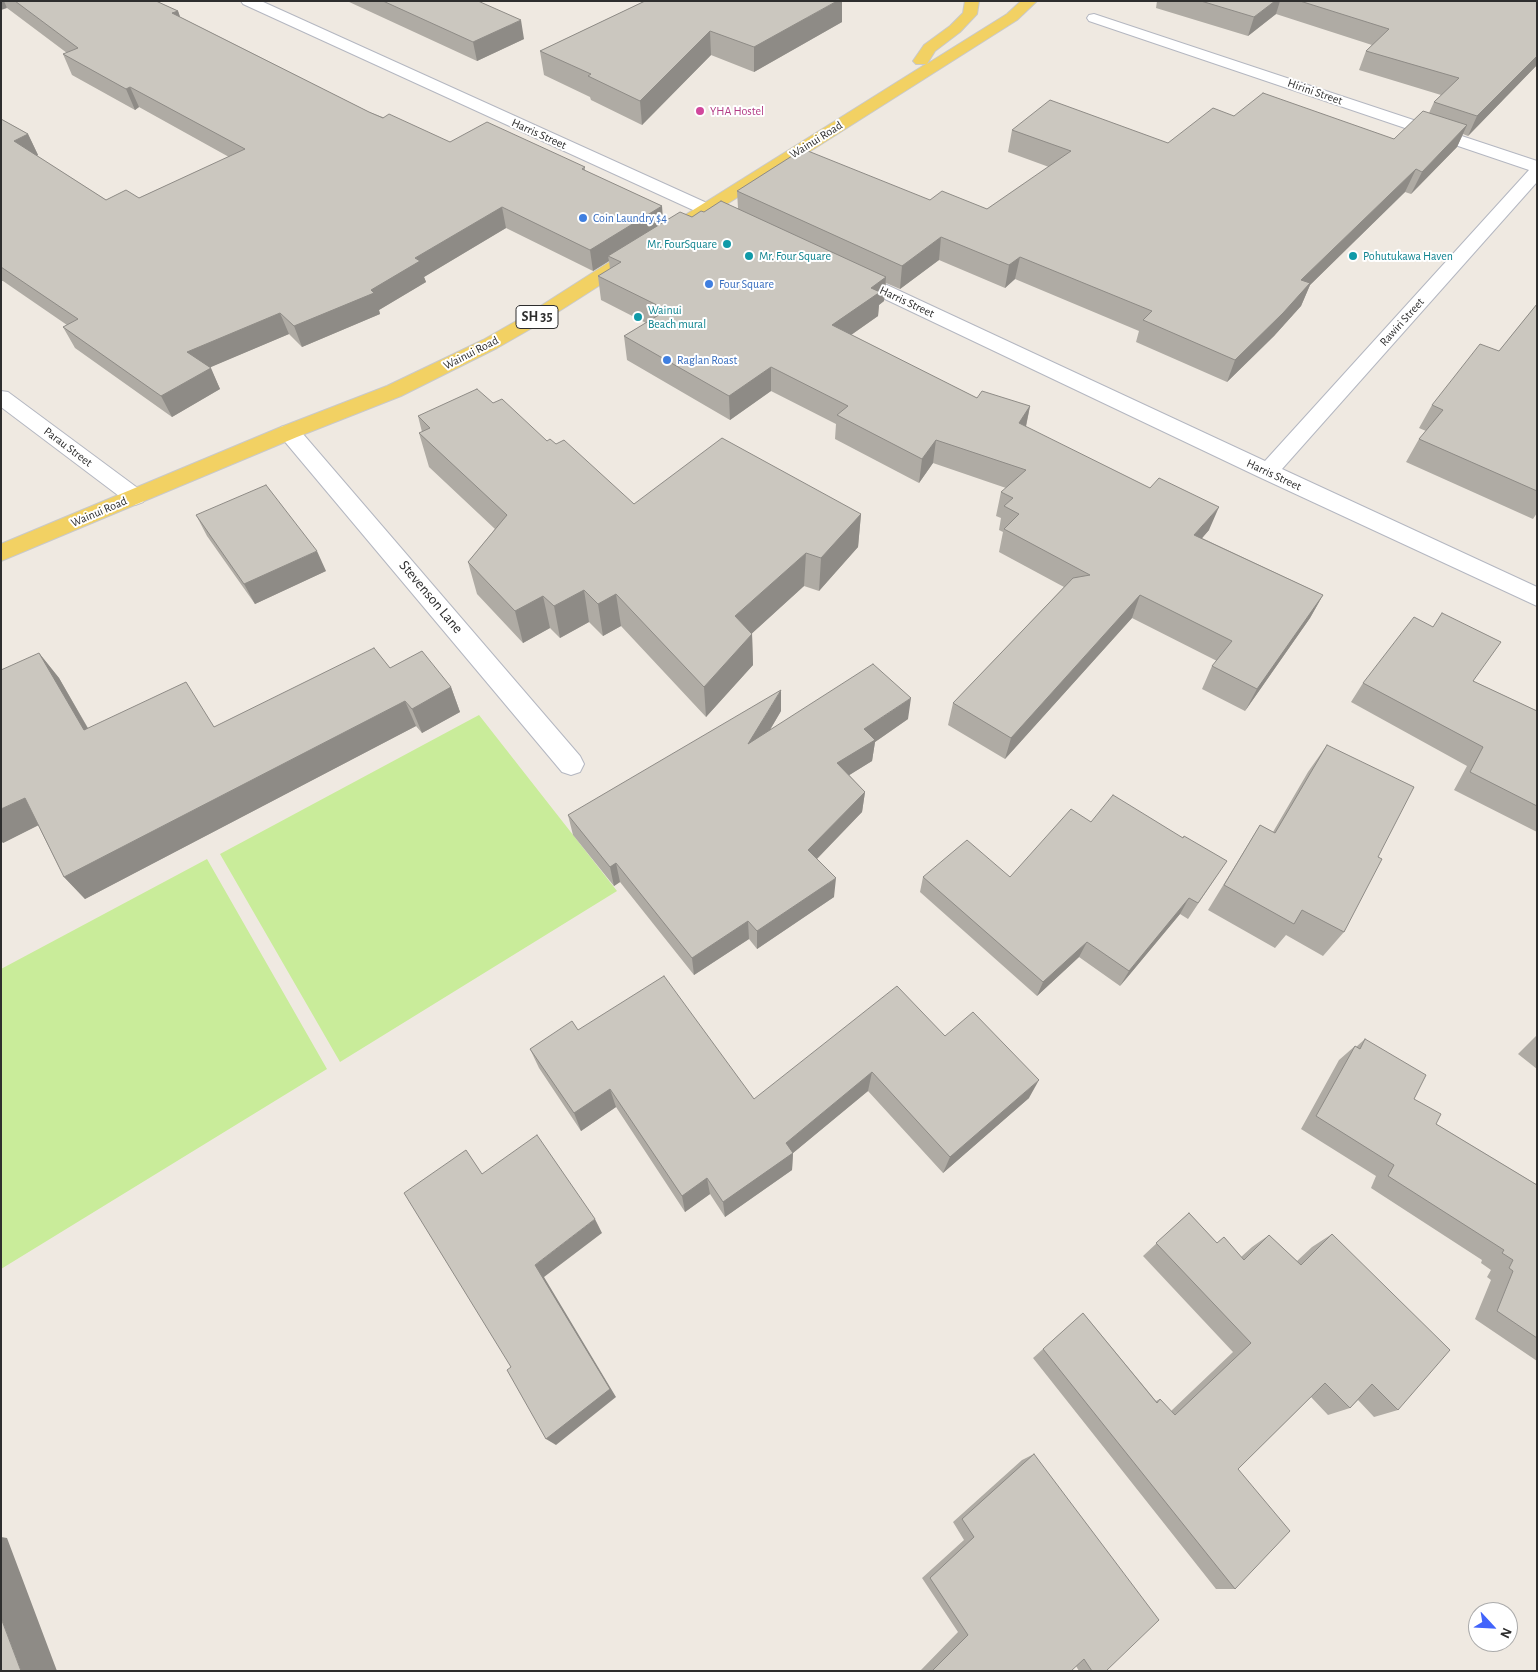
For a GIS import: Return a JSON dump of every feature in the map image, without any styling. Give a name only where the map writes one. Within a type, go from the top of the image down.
[{"type":"main road","points":[[908,82],[929,48],[955,29],[970,14],[972,1]]},
{"type":"main road","name":"Wainui Road","points":[[1,553],[289,432],[394,391],[490,344],[532,320],[1012,18],[1030,1]]},
{"type":"street","name":"Harris Street","points":[[248,1],[754,230]]},
{"type":"street","name":"Hirini Street","points":[[1094,18],[1537,169]]},
{"type":"street","name":"Rawiri Street","points":[[1267,472],[1537,169]]},
{"type":"street","name":"Harris Street","points":[[835,268],[1537,597]]},
{"type":"street","name":"Parau Street","points":[[1,397],[135,497]]},
{"type":"street","name":"Stevenson Lane","points":[[289,432],[572,764]]},
{"type":"green space","points":[[479,715],[617,891],[340,1062],[220,854]]},
{"type":"green space","points":[[207,859],[327,1069],[1,1269],[1,969]]},
{"type":"building","points":[[15,1],[156,1],[178,11],[172,13],[383,118],[389,114],[450,142],[487,122],[585,167],[582,169],[662,206],[590,250],[502,207],[415,258],[420,261],[371,290],[374,293],[294,326],[280,313],[187,352],[211,368],[161,396],[63,327],[78,319],[1,267],[1,119],[28,134],[14,141],[106,200],[126,190],[139,198],[245,149],[130,87],[126,89],[63,54],[78,48]]},
{"type":"building","points":[[383,1],[478,1],[521,20],[473,42]]},
{"type":"building","points":[[645,1],[837,1],[754,47],[710,31],[640,101],[588,76],[591,74],[540,51]]},
{"type":"building","points":[[1201,1],[1275,1],[1254,17]]},
{"type":"building","points":[[1300,1],[1537,1],[1537,56],[1477,116],[1434,102],[1459,78],[1366,51],[1389,29]]},
{"type":"building","points":[[1263,93],[1394,139],[1423,111],[1467,125],[1422,172],[1416,169],[1301,280],[1310,283],[1283,313],[1235,360],[1143,320],[1152,311],[1020,257],[1009,265],[941,237],[902,266],[737,191],[803,149],[930,200],[942,191],[987,209],[1071,151],[1012,130],[1050,100],[1168,143],[1213,108],[1234,116]]},
{"type":"building","points":[[721,201],[886,277],[871,288],[880,292],[832,325],[977,398],[982,391],[1030,406],[1019,423],[1150,488],[1159,478],[1219,507],[1194,535],[1323,595],[1257,689],[1212,666],[1232,641],[1140,595],[1011,738],[953,703],[1073,578],[1090,575],[1004,529],[1019,514],[1004,506],[1013,498],[1001,492],[1026,470],[936,440],[922,459],[837,415],[848,406],[771,367],[729,396],[624,336],[667,310],[598,276],[621,262],[608,256],[680,212],[692,217]]},
{"type":"building","points":[[1537,304],[1537,491],[1419,439],[1443,410],[1432,405],[1480,344],[1499,351]]},
{"type":"building","points":[[477,389],[493,403],[502,399],[547,441],[550,439],[556,444],[564,440],[634,504],[722,438],[861,514],[821,558],[806,553],[735,616],[752,634],[704,687],[616,594],[598,604],[584,590],[554,606],[543,596],[515,611],[468,562],[507,515],[419,433],[430,428],[418,416]]},
{"type":"building","points":[[266,485],[317,551],[244,584],[196,515]]},
{"type":"building","points":[[1442,613],[1501,642],[1473,681],[1537,711],[1537,806],[1470,772],[1483,747],[1363,683],[1414,617],[1433,627]]},
{"type":"building","points":[[374,648],[390,668],[422,651],[451,687],[412,709],[405,701],[64,877],[25,798],[1,809],[1,670],[39,653],[84,730],[186,682],[214,727]]},
{"type":"building","points":[[873,664],[911,698],[864,729],[875,740],[837,763],[865,792],[808,850],[836,878],[757,931],[748,921],[692,958],[616,863],[610,867],[568,815],[781,690],[748,744]]},
{"type":"building","points":[[1327,745],[1414,787],[1378,857],[1382,859],[1344,932],[1302,910],[1294,924],[1224,885],[1260,825],[1275,833]]},
{"type":"building","points":[[1113,795],[1183,838],[1184,836],[1227,861],[1198,903],[1189,898],[1129,971],[1087,942],[1043,982],[923,877],[967,840],[1010,877],[1071,809],[1091,822]]},
{"type":"building","points":[[664,976],[754,1099],[897,986],[945,1036],[973,1012],[1039,1080],[950,1157],[872,1072],[786,1143],[793,1153],[723,1202],[707,1178],[682,1196],[610,1089],[574,1113],[530,1049],[572,1021],[578,1030]]},
{"type":"building","points":[[1365,1039],[1426,1075],[1414,1099],[1441,1114],[1436,1124],[1537,1185],[1537,1338],[1497,1311],[1513,1271],[1509,1268],[1513,1260],[1502,1253],[1504,1250],[1388,1176],[1394,1165],[1316,1116],[1355,1046],[1360,1049]]},
{"type":"building","points":[[537,1135],[595,1219],[535,1265],[610,1389],[546,1439],[507,1370],[511,1367],[404,1193],[466,1150],[482,1174]]},
{"type":"building","points":[[1189,1213],[1217,1243],[1224,1237],[1244,1260],[1269,1235],[1301,1265],[1332,1234],[1450,1350],[1398,1410],[1372,1384],[1350,1408],[1325,1383],[1238,1469],[1290,1531],[1235,1589],[1043,1349],[1083,1313],[1157,1403],[1160,1399],[1175,1415],[1251,1343],[1156,1243]]},
{"type":"building","points":[[1034,1454],[1159,1620],[1106,1671],[1092,1671],[1084,1659],[1071,1671],[932,1671],[968,1635],[930,1578],[974,1537],[962,1519]]},
{"type":"building","points":[[1,1618],[21,1671],[1,1671]]},
{"type":"place","name":"YHA Hostel","points":[[700,111]]},
{"type":"place","name":"Coin Laundry $4","points":[[583,218]]},
{"type":"place","name":"Mr. FourSquare","points":[[727,244]]},
{"type":"place","name":"Mr. Four Square","points":[[749,256]]},
{"type":"place","name":"Pohutukawa Haven","points":[[1353,256]]},
{"type":"place","name":"Four Square","points":[[709,284]]},
{"type":"place","name":"Wainui Beach mural","points":[[638,317]]},
{"type":"place","name":"Raglan Roast","points":[[667,360]]}]
